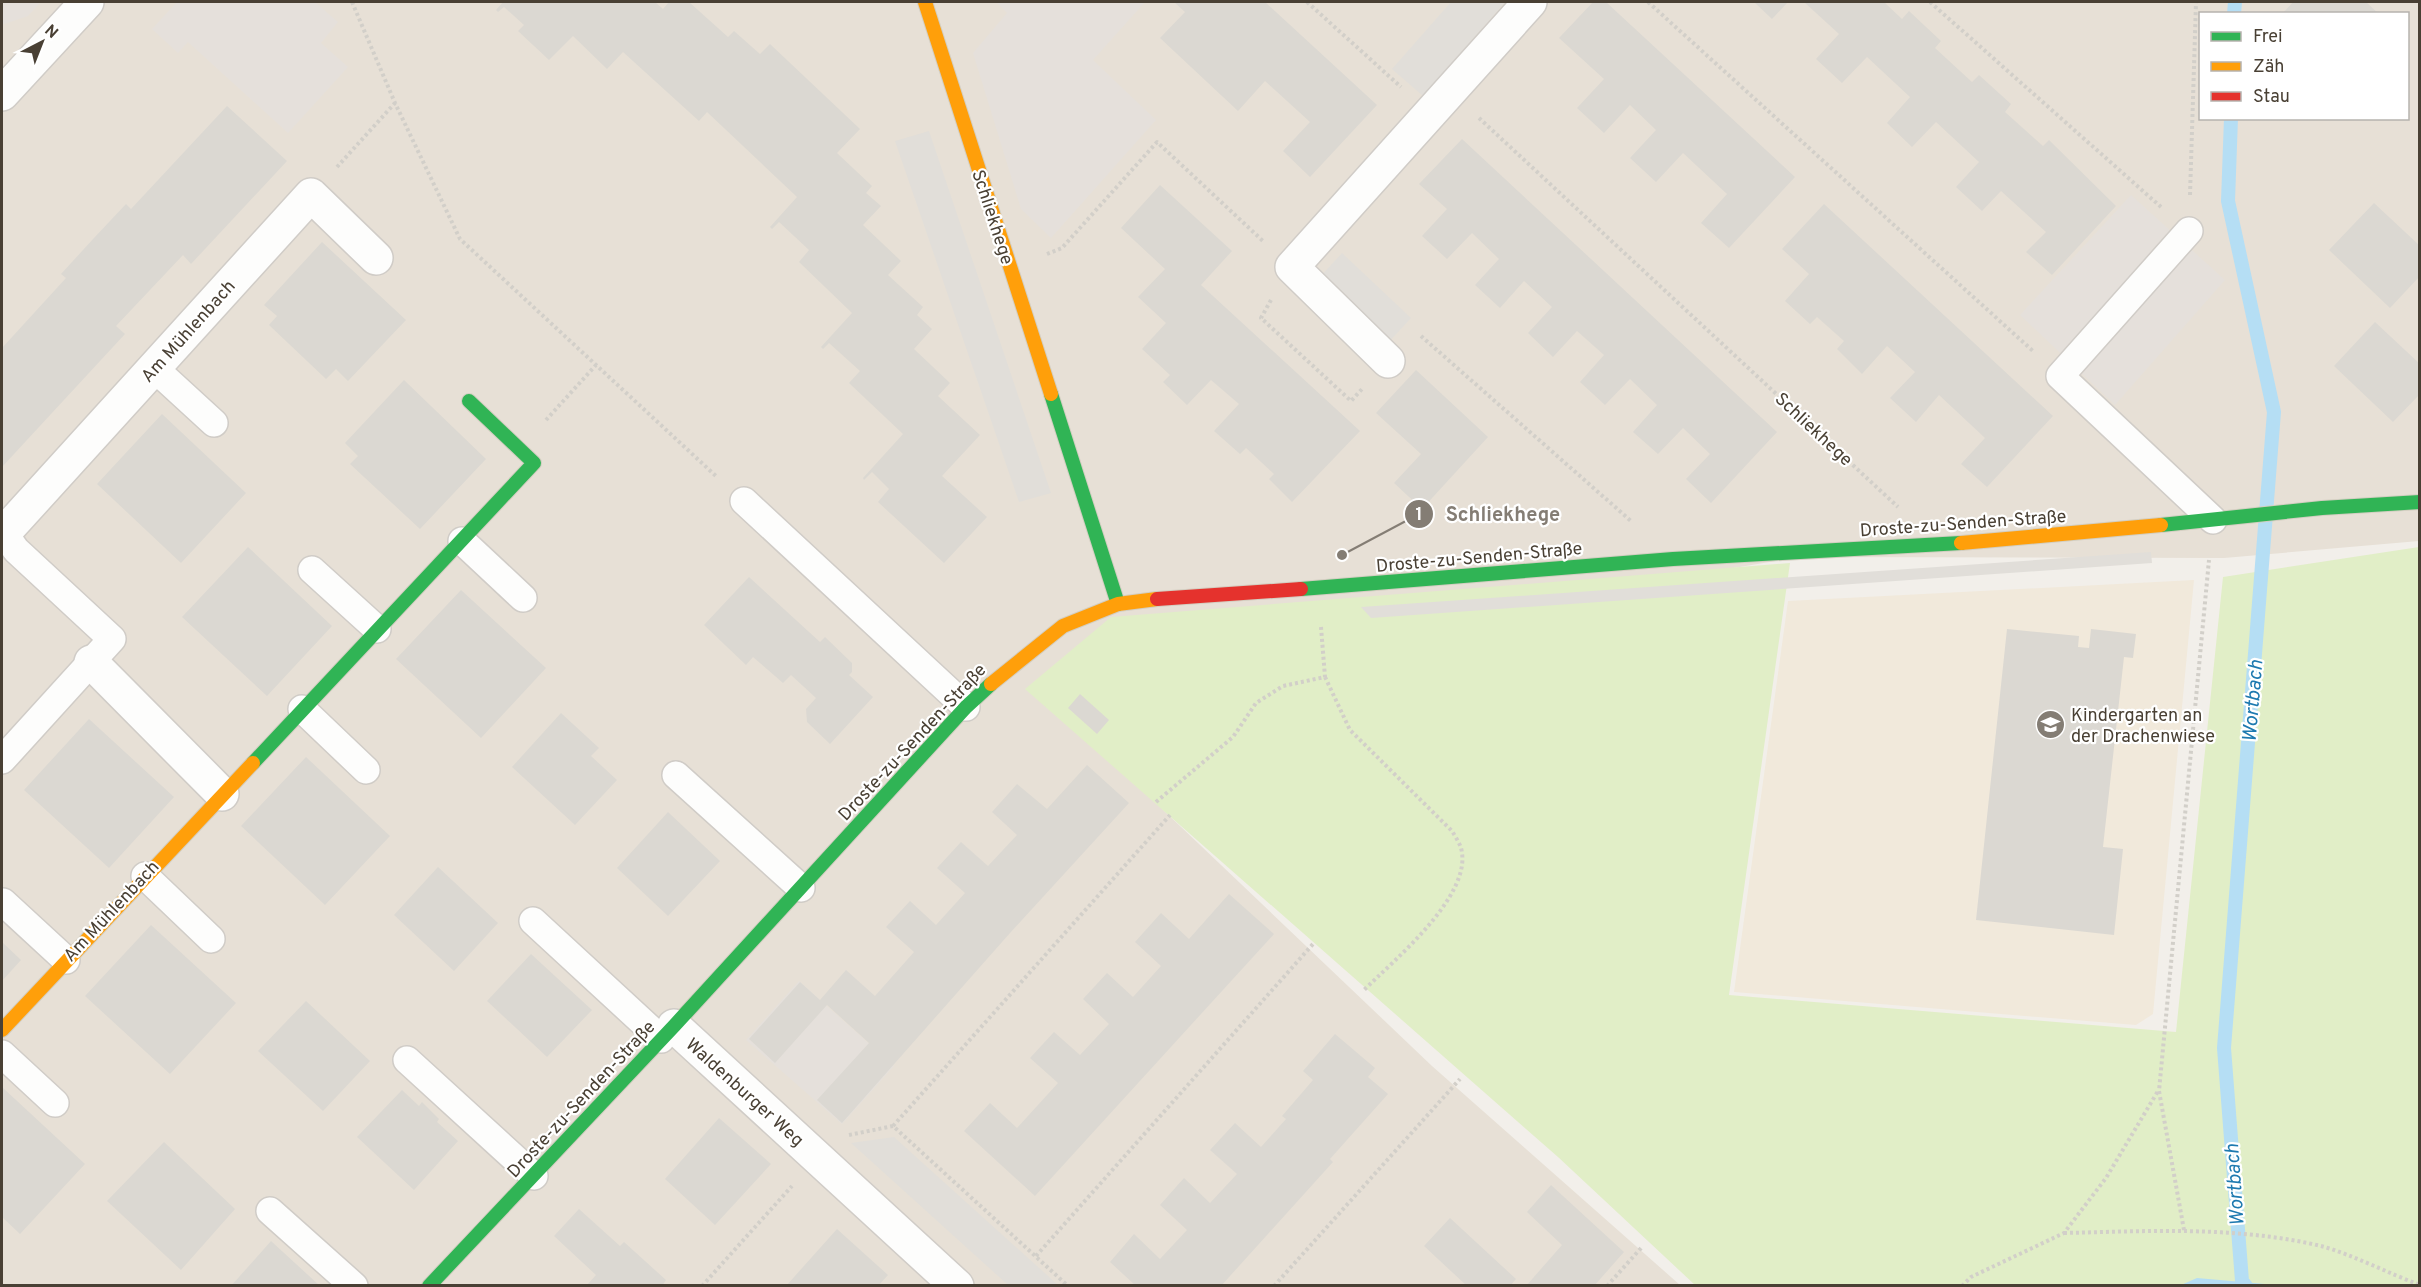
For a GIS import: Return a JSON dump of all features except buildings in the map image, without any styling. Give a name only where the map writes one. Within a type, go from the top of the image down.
[{"type":"street","points":[[6,81],[87,2]]},
{"type":"street","name":"Schliekhege","points":[[925,2],[1119,604]]},
{"type":"street","points":[[1388,361],[1292,267],[1530,2]]},
{"type":"street","points":[[311,195],[376,258]]},
{"type":"street","name":"Am Mühlenbach","points":[[6,545],[154,368],[311,195]]},
{"type":"street","name":"Am Mühlenbach","points":[[2,1030],[534,463],[469,401]]},
{"type":"street","name":"Droste-zu-Senden-Straße","points":[[429,1286],[667,1033],[966,707],[1007,669],[1063,626],[1119,604],[1181,596],[1370,584],[1673,559],[1938,544],[2322,508],[2420,502]]},
{"type":"street","points":[[91,662],[222,794]]},
{"type":"street","name":"Waldenburger Weg","points":[[667,1033],[817,1158],[957,1286]]},
{"type":"lane","points":[[2188,231],[2060,376],[2226,518]]},
{"type":"lane","points":[[154,368],[214,423]]},
{"type":"lane","points":[[744,501],[966,707]]},
{"type":"lane","points":[[462,542],[523,598]]},
{"type":"lane","name":"Am Mühlenbach","points":[[2,760],[112,639],[6,545]]},
{"type":"lane","points":[[312,570],[377,629]]},
{"type":"lane","points":[[302,710],[366,770]]},
{"type":"lane","points":[[676,775],[801,888]]},
{"type":"lane","points":[[145,876],[211,939]]},
{"type":"lane","points":[[3,902],[66,960]]},
{"type":"lane","points":[[533,921],[667,1033]]},
{"type":"lane","points":[[2,1054],[56,1103]]},
{"type":"lane","points":[[407,1060],[534,1176]]},
{"type":"lane","points":[[270,1210],[354,1286]]},
{"type":"path","points":[[352,2],[395,103],[460,239],[744,501]]},
{"type":"path","name":"Schliekhege","points":[[1307,2],[1441,103],[1905,513]]},
{"type":"path","points":[[1648,2],[2060,376]]},
{"type":"path","points":[[1930,2],[2188,231]]},
{"type":"path","points":[[2188,231],[2196,2]]},
{"type":"path","points":[[311,195],[395,103]]},
{"type":"path","points":[[520,448],[596,365]]},
{"type":"path","points":[[2184,1230],[2158,1091],[2226,518]]},
{"type":"path","points":[[1320,616],[1325,677],[1350,730],[1452,831],[1461,848],[1462,868],[1456,886],[1443,910],[1363,991]]},
{"type":"path","points":[[1156,802],[1233,737],[1256,703],[1283,686],[1325,677]]},
{"type":"path","points":[[817,1158],[835,1138],[892,1126],[1170,815]]},
{"type":"path","points":[[1036,1256],[1313,944]]},
{"type":"path","points":[[1274,1286],[1460,1079]]},
{"type":"path","points":[[2064,1233],[2106,1178],[2158,1091]]},
{"type":"path","points":[[892,1126],[1068,1286]]},
{"type":"path","name":"Waldenburger Weg","points":[[702,1286],[817,1158]]},
{"type":"path","points":[[1962,1286],[1971,1277],[2064,1233],[2184,1230],[2263,1236],[2323,1247],[2420,1285]]},
{"type":"path","points":[[1607,1286],[1642,1247]]},
{"type":"shaded area","points":[[2,2],[2419,2],[2419,541],[2224,558],[1800,557],[1032,685],[1432,1066],[1680,1285],[2,1286]]},
{"type":"shaded area","points":[[2,2],[41,2],[28,16],[4,24],[2,23]]},
{"type":"shaded area","points":[[177,2],[315,2],[338,22],[321,43],[348,67],[288,133],[188,42],[178,53],[152,29]]},
{"type":"shaded area","points":[[996,2],[1145,2],[1093,60],[1156,120],[1051,238],[1021,209],[973,53],[1007,13]]},
{"type":"shaded area","points":[[1451,2],[1505,2],[1423,96],[1392,69]]},
{"type":"shaded area","points":[[929,131],[1051,493],[1019,502],[895,141]]},
{"type":"shaded area","points":[[2131,195],[2225,280],[2115,405],[2020,315]]},
{"type":"shaded area","points":[[1342,253],[1411,318],[1388,343],[1319,278]]},
{"type":"shaded area","points":[[2151,552],[2152,563],[1371,618],[1361,607]]},
{"type":"shaded area","points":[[2194,580],[2153,1014],[2136,1025],[1734,992],[1788,601]]},
{"type":"shaded area","points":[[799,981],[894,1066],[842,1124],[746,1040]]},
{"type":"shaded area","points":[[894,1137],[1058,1285],[1008,1285],[851,1143]]},
{"type":"green space","points":[[2419,547],[2419,1285],[1695,1285],[1558,1157],[1025,689],[1111,617],[1790,563],[1729,995],[2176,1032],[2223,577]]},
{"type":"water","points":[[2197,1278],[2276,1285],[2181,1285]]},
{"type":"waterway","name":"Wortbach","points":[[2234,12],[2235,2]]},
{"type":"waterway","name":"Wortbach","points":[[2231,120],[2228,201],[2274,412],[2224,1048],[2242,1281],[2246,1286]]},
{"type":"traffic: fast","points":[[1051,394],[1118,604]]},
{"type":"traffic: fast","points":[[253,763],[534,463],[469,401]]},
{"type":"traffic: fast","points":[[2161,525],[2322,508],[2420,502]]},
{"type":"traffic: fast","points":[[1301,589],[1673,559],[1961,543]]},
{"type":"traffic: fast","points":[[429,1286],[674,1026],[966,707],[991,684]]},
{"type":"traffic: slow","points":[[925,2],[1051,394]]},
{"type":"traffic: slow","points":[[1961,543],[2161,525]]},
{"type":"traffic: slow","points":[[991,684],[1063,626],[1118,604],[1157,599]]},
{"type":"traffic: slow","points":[[2,1030],[253,763]]},
{"type":"traffic: jam","points":[[1157,599],[1301,589]]},
{"type":"place","name":"Schliekhege","points":[[1342,555]]},
{"type":"place","name":"Kindergarten an der Drachenwiese","points":[[2050,725]]}]
